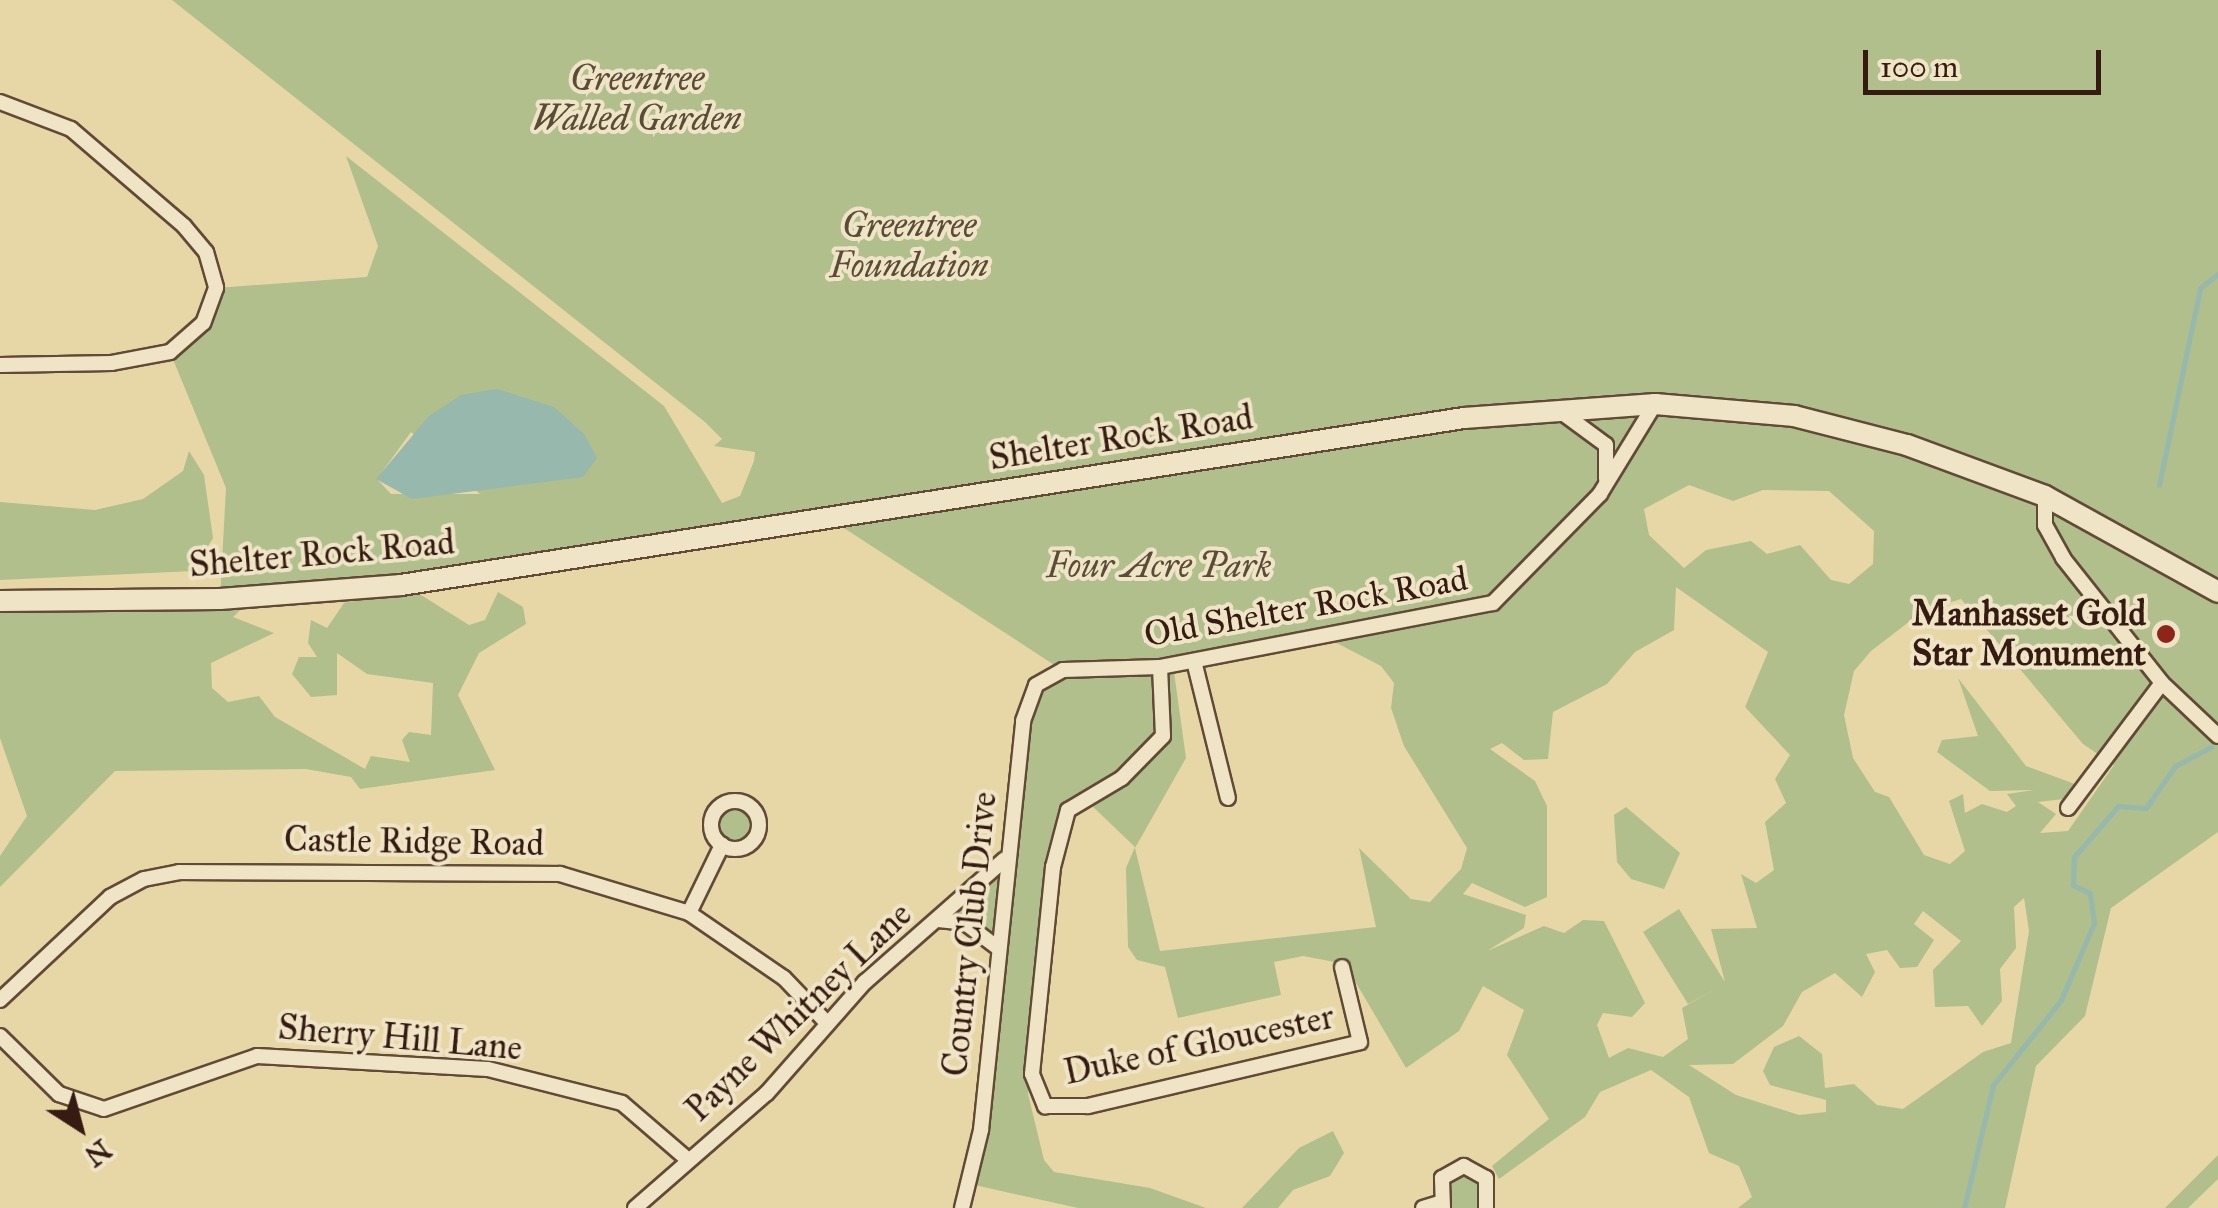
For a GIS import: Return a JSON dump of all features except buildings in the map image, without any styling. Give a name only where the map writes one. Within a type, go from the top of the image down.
[{"type":"main road","name":"Shelter Rock Road","points":[[0,601],[220,599],[401,584],[1539,410],[1655,404],[1853,428],[2045,496],[2218,592]]},
{"type":"street","points":[[0,102],[71,130],[184,226],[206,252],[216,288],[203,323],[170,352],[112,363],[0,365]]},
{"type":"street","name":"Old Shelter Rock Road","points":[[1051,674],[1160,667],[1483,608],[1516,587],[1600,494],[1655,404]]},
{"type":"street","points":[[1539,410],[1598,432],[1609,460],[1600,494]]},
{"type":"street","points":[[2045,496],[2045,525],[2063,558],[2162,683],[2218,736]]},
{"type":"street","points":[[1194,661],[1228,798]]},
{"type":"street","name":"Duke of Gloucester","points":[[1160,667],[1163,736],[1122,778],[1068,810],[1053,867],[1032,1074],[1045,1106],[1088,1106],[1360,1042],[1342,967]]},
{"type":"street","name":"Country Club Drive","points":[[962,1208],[981,1130],[1005,859],[1027,698],[1051,674]]},
{"type":"street","points":[[2068,808],[2162,683]]},
{"type":"street","points":[[689,912],[722,846]]},
{"type":"street","name":"Payne Whitney Lane","points":[[635,1208],[687,1159],[768,1093],[827,1023],[1005,859]]},
{"type":"street","name":"Castle Ridge Road","points":[[0,1000],[110,896],[179,872],[560,874],[689,912],[784,978],[827,1023]]},
{"type":"street","points":[[938,920],[964,923],[998,948]]},
{"type":"street","name":"Sherry Hill Lane","points":[[0,1036],[60,1094],[104,1109],[257,1056],[488,1068],[622,1103],[687,1159]]},
{"type":"street","points":[[1423,1208],[1441,1205],[1442,1178],[1464,1166],[1486,1178],[1486,1208]]},
{"type":"green space","points":[[172,0],[2218,0],[2218,832],[2111,908],[2085,1016],[2036,1066],[2005,1208],[1738,1208],[1752,1197],[1739,1166],[1709,1153],[1689,1097],[1651,1070],[1600,1092],[1585,1117],[1499,1179],[1492,1166],[1549,1119],[1507,1055],[1524,1010],[1483,986],[1459,1031],[1406,1068],[1345,964],[1303,956],[1274,962],[1281,995],[1178,1018],[1165,967],[1137,960],[1128,947],[1126,868],[1135,847],[1089,803],[1068,810],[1045,907],[1028,1094],[1044,1160],[1054,1172],[1150,1188],[1206,1208],[1078,1208],[970,1184],[998,948],[938,920],[1005,859],[1027,698],[1062,670],[827,517],[253,598],[233,617],[274,633],[211,663],[212,688],[228,702],[259,696],[275,717],[365,769],[371,756],[410,762],[402,740],[409,732],[431,735],[433,683],[367,674],[337,653],[337,695],[311,697],[292,674],[299,657],[317,657],[308,643],[311,620],[327,628],[344,603],[413,590],[469,625],[485,620],[498,592],[523,607],[526,624],[479,653],[458,695],[495,770],[360,789],[351,777],[306,769],[115,771],[0,887],[0,856],[27,816],[0,738],[0,601],[220,599],[226,488],[170,352],[216,288],[367,277],[378,246],[346,156],[664,406],[722,503],[740,496],[755,452],[714,446],[722,439]],"holes":[[[411,432],[480,494],[391,494],[377,479]],[[1689,485],[1733,501],[1763,490],[1829,491],[1874,531],[1873,564],[1849,584],[1831,580],[1800,545],[1767,554],[1751,541],[1706,550],[1684,568],[1649,535],[1644,509]],[[1676,587],[1768,652],[1745,707],[1790,755],[1775,779],[1786,803],[1765,822],[1774,870],[1756,883],[1741,874],[1757,928],[1711,929],[1725,982],[1679,909],[1643,932],[1688,1004],[1717,988],[1682,1008],[1688,1039],[1663,1057],[1628,1048],[1609,1058],[1597,1025],[1603,1013],[1632,1017],[1645,1003],[1604,921],[1583,920],[1564,933],[1544,926],[1487,951],[1524,928],[1526,915],[1463,894],[1472,883],[1525,907],[1547,897],[1547,806],[1535,781],[1490,749],[1502,743],[1524,760],[1548,759],[1553,712],[1607,684],[1635,652],[1674,630]],[[1961,599],[2083,744],[2114,765],[2068,831],[2040,833],[2056,814],[2038,802],[2064,799],[2075,784],[2026,766],[1958,678],[1978,736],[1942,740],[1937,752],[1990,791],[2034,790],[2007,794],[2016,806],[2007,812],[1982,804],[1965,813],[1963,794],[1949,801],[1965,851],[1950,864],[1924,855],[1889,797],[1875,792],[1853,758],[1844,715],[1854,671],[1871,651],[1923,611]],[[1327,638],[1381,666],[1394,683],[1391,708],[1404,746],[1467,848],[1461,869],[1430,902],[1411,899],[1359,848],[1376,927],[1160,951],[1135,848],[1186,758],[1173,665]],[[2024,898],[2029,931],[2011,1043],[1983,1052],[1903,1109],[1877,1105],[1854,1084],[1825,1088],[1822,1054],[1799,1036],[1774,1047],[1763,1071],[1770,1085],[1826,1100],[1826,1112],[1799,1115],[1736,1095],[1689,1065],[1733,1064],[1783,1026],[1802,992],[1835,973],[1862,997],[1875,972],[1866,954],[1887,950],[1900,968],[1917,967],[1934,940],[1914,924],[1923,911],[1961,941],[1933,970],[1935,1007],[1968,1006],[1982,1026],[2002,1001],[2000,969],[2016,948],[2014,907]]]},
{"type":"green space","points":[[189,451],[204,475],[213,538],[193,571],[0,580],[0,502],[95,510],[143,499],[183,471]]},
{"type":"green space","points":[[735,801],[752,808],[759,825],[752,842],[735,849],[718,842],[711,825],[718,808]]},
{"type":"green space","points":[[1626,807],[1680,853],[1664,889],[1631,879],[1617,862],[1614,815]]},
{"type":"green space","points":[[1333,1131],[1344,1153],[1330,1176],[1293,1190],[1278,1208],[1242,1208],[1299,1148]]},
{"type":"green space","points":[[2218,1155],[2218,1179],[2188,1208],[2165,1208]]},
{"type":"green space","points":[[1448,1172],[1480,1172],[1486,1208],[1443,1208]]},
{"type":"water","points":[[497,389],[554,407],[584,434],[597,458],[583,477],[412,499],[376,479],[429,416],[461,395]]},
{"type":"waterway","points":[[2159,485],[2200,288],[2218,274]]},
{"type":"waterway","points":[[1964,1208],[1993,1085],[2061,1000],[2094,923],[2090,893],[2073,885],[2074,857],[2118,806],[2146,808],[2175,766],[2211,747]]},
{"type":"place","name":"Manhasset Gold Star Monument","points":[[2166,634]]},
{"type":"park label","name":"Greentree Walled Garden","points":[[637,99]]},
{"type":"park label","name":"Greentree Foundation","points":[[909,246]]},
{"type":"park label","name":"Four Acre Park","points":[[1159,566]]}]
